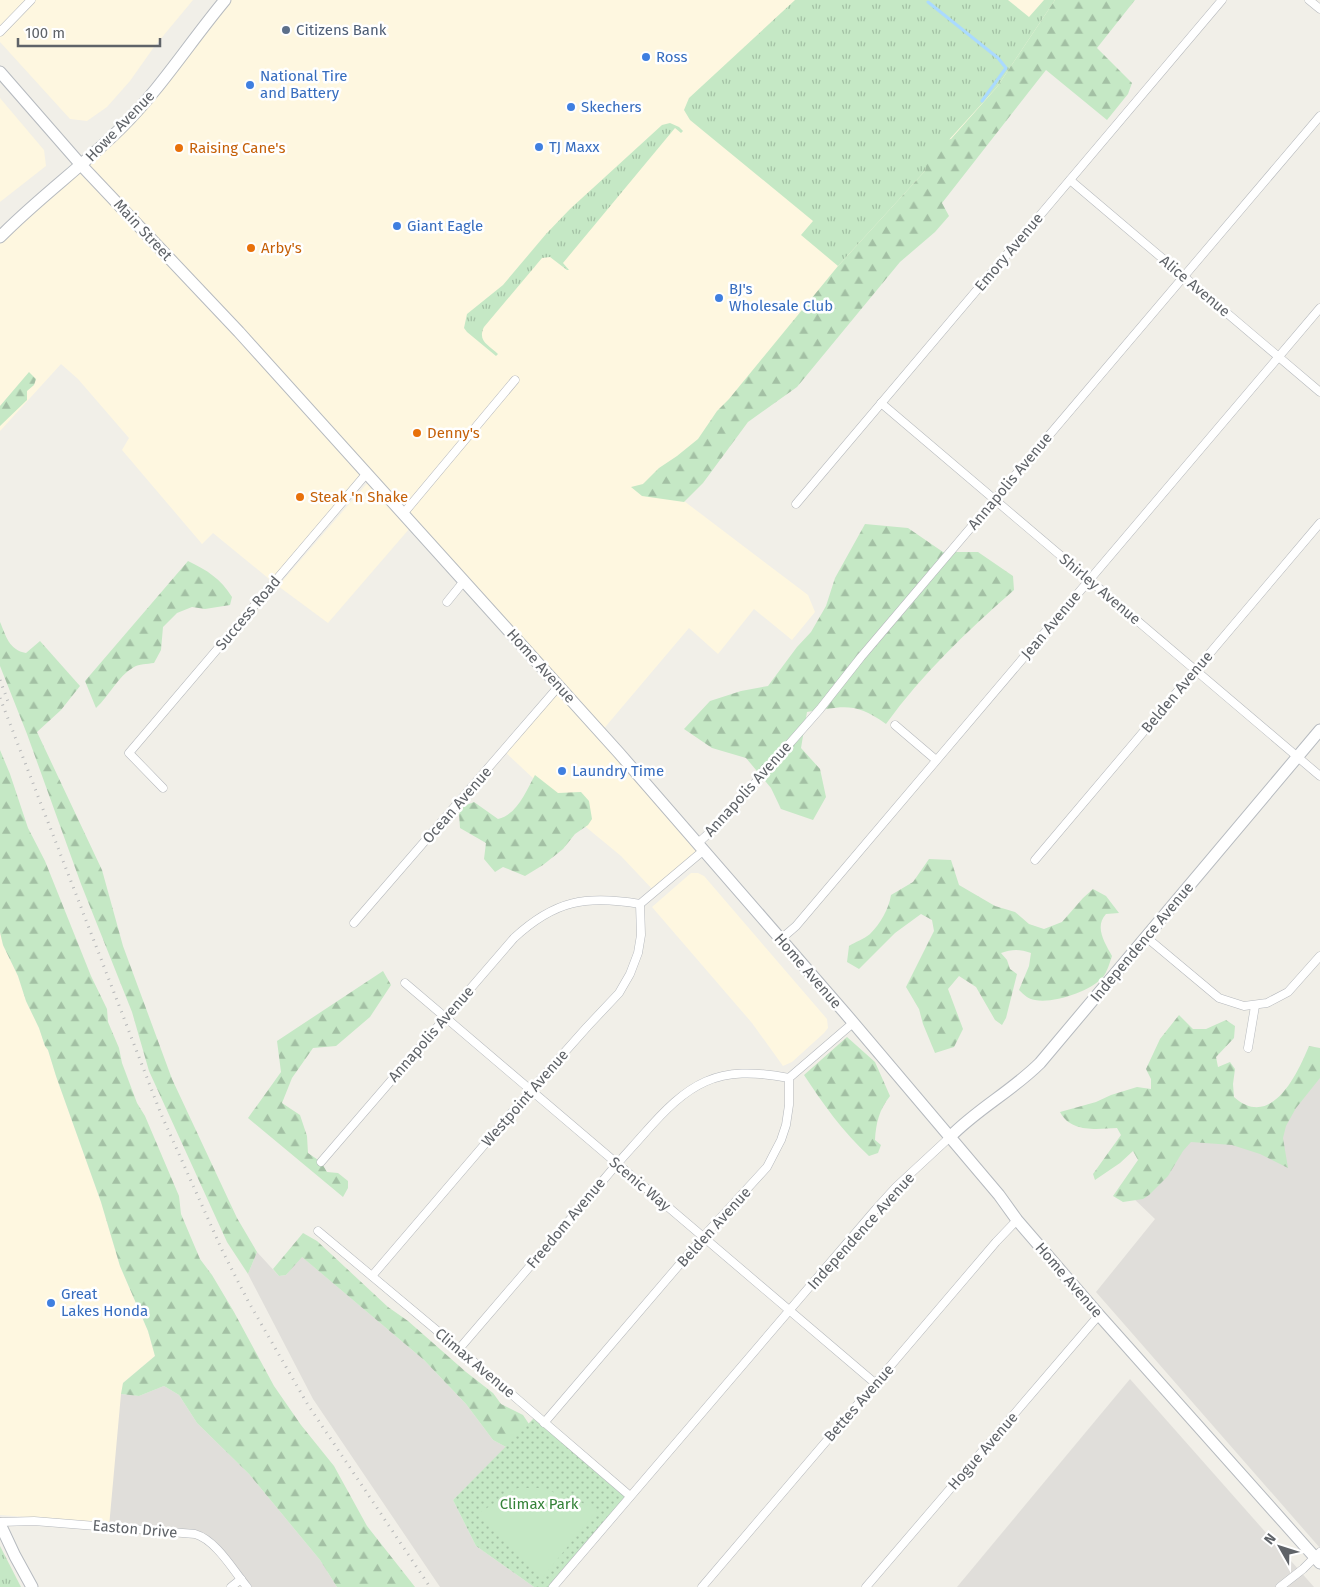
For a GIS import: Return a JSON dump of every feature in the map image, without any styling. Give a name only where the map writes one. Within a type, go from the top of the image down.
[{"type":"street","points":[[0,32],[31,0]]},
{"type":"street","name":"Howe Avenue","points":[[0,237],[31,208],[82,166],[145,102],[226,0]]},
{"type":"street","name":"Emory Avenue","points":[[796,504],[1222,0]]},
{"type":"street","points":[[1309,0],[1320,9]]},
{"type":"street","name":"Main Street","points":[[0,72],[82,166],[288,386]]},
{"type":"street","name":"Annapolis Avenue","points":[[321,1162],[514,938],[531,923],[546,913],[566,904],[584,900],[602,899],[640,904],[701,847],[1320,116]]},
{"type":"street","name":"Alice Avenue","points":[[1070,180],[1320,392]]},
{"type":"street","name":"Jean Avenue","points":[[781,939],[796,926],[1320,308]]},
{"type":"street","points":[[403,514],[515,380]]},
{"type":"street","name":"Home Avenue","points":[[288,386],[559,686],[701,847],[853,1022],[1099,1315],[1196,1425],[1318,1557]]},
{"type":"street","name":"Shirley Avenue","points":[[881,402],[1320,776]]},
{"type":"street","name":"Success Road","points":[[163,788],[130,753],[367,473]]},
{"type":"street","name":"Belden Avenue","points":[[1035,860],[1320,523]]},
{"type":"street","points":[[447,602],[464,581]]},
{"type":"street","name":"Ocean Avenue","points":[[354,923],[559,686]]},
{"type":"street","points":[[895,725],[936,760]]},
{"type":"street","name":"Independence Avenue","points":[[552,1587],[788,1310],[896,1188],[972,1117],[1024,1079],[1040,1064],[1320,730]]},
{"type":"street","name":"Westpoint Avenue","points":[[372,1276],[531,1090],[608,1006],[626,983],[639,945],[640,904]]},
{"type":"street","points":[[1146,937],[1219,998],[1244,1006],[1267,1003],[1288,992],[1320,956]]},
{"type":"street","name":"Scenic Way","points":[[405,983],[876,1384]]},
{"type":"street","points":[[1248,1048],[1255,1006]]},
{"type":"street","points":[[789,1078],[853,1022]]},
{"type":"street","name":"Freedom Avenue","points":[[459,1349],[597,1188],[616,1163],[672,1102],[697,1085],[724,1075],[744,1073],[789,1078]]},
{"type":"street","name":"Belden Avenue","points":[[544,1423],[703,1237],[758,1178],[775,1154],[786,1125],[789,1105],[789,1078]]},
{"type":"street","name":"Bettes Avenue","points":[[702,1587],[996,1242],[1018,1220]]},
{"type":"street","name":"Climax Avenue","points":[[318,1231],[630,1496]]},
{"type":"street","name":"Hogue Avenue","points":[[866,1587],[1099,1315]]},
{"type":"street","name":"Easton Drive","points":[[0,1523],[34,1521],[203,1536],[247,1587]]},
{"type":"street","points":[[0,1523],[14,1556],[32,1587]]},
{"type":"street","points":[[1280,1587],[1318,1557]]},
{"type":"street","points":[[231,1587],[241,1579]]},
{"type":"shaded area","points":[[0,0],[193,0],[154,47],[130,81],[107,107],[87,121],[70,119],[0,42]]},
{"type":"shaded area","points":[[225,0],[1101,0],[684,501],[808,595],[815,612],[792,640],[754,609],[718,654],[689,628],[601,732],[704,850],[655,892],[621,856],[581,823],[504,751],[559,686],[367,474],[274,583],[213,533],[202,544],[122,450],[129,438],[78,379],[61,364],[0,431],[0,237],[122,127]]},
{"type":"shaded area","points":[[0,98],[44,150],[46,166],[0,202]]},
{"type":"shaded area","points":[[369,481],[410,528],[328,623],[278,586]]},
{"type":"shaded area","points":[[691,873],[698,873],[704,876],[827,1019],[828,1028],[824,1033],[792,1062],[783,1066],[752,1023],[652,907]]},
{"type":"shaded area","points":[[0,932],[3,945],[18,976],[26,1001],[48,1050],[101,1202],[120,1266],[148,1331],[155,1356],[123,1383],[110,1523],[0,1515]]},
{"type":"shaded area","points":[[1320,1067],[1320,1548],[1096,1292],[1155,1219],[1131,1196],[1209,1101],[1259,1141]]},
{"type":"shaded area","points":[[257,1252],[279,1276],[286,1275],[301,1256],[424,1360],[466,1404],[493,1440],[506,1447],[453,1500],[476,1546],[534,1587],[440,1587],[313,1399],[248,1274]]},
{"type":"shaded area","points":[[1130,1379],[1314,1587],[957,1587]]},
{"type":"shaded area","points":[[164,1386],[179,1395],[197,1423],[249,1474],[320,1560],[337,1587],[247,1587],[203,1537],[109,1527],[121,1394],[139,1396]]},
{"type":"green space","points":[[795,0],[1008,0],[1029,17],[1044,0],[1055,0],[997,87],[927,164],[925,171],[838,266],[801,235],[813,221],[690,120],[684,110],[689,98]]},
{"type":"green space","points":[[1055,0],[1135,0],[1097,48],[1132,83],[1128,94],[1107,120],[1046,70],[942,203],[949,216],[935,232],[900,262],[797,387],[748,422],[703,483],[684,502],[642,496],[631,487],[643,484],[659,468],[698,439],[717,411],[729,399],[838,266],[925,171],[927,160],[944,140],[951,139],[997,87]]},
{"type":"green space","points":[[670,123],[683,131],[681,133],[675,128],[563,263],[569,270],[550,257],[542,258],[484,327],[482,332],[483,339],[498,354],[496,356],[467,332],[464,328],[467,314],[503,285],[570,209],[662,125]]},
{"type":"green space","points":[[29,372],[36,379],[34,385],[27,391],[27,400],[0,426],[0,406]]},
{"type":"green space","points":[[865,524],[908,528],[943,552],[978,552],[1013,576],[1014,590],[979,621],[930,670],[886,724],[856,709],[839,708],[807,712],[801,748],[820,769],[826,797],[813,820],[781,809],[771,788],[746,758],[712,748],[684,729],[710,701],[741,691],[768,686],[797,647],[811,632],[826,606],[835,578]]},
{"type":"green space","points":[[188,561],[207,572],[223,585],[232,597],[230,605],[205,609],[192,607],[177,613],[163,627],[161,650],[154,663],[138,665],[128,671],[96,708],[85,681]]},
{"type":"green space","points":[[0,622],[12,646],[26,653],[40,641],[80,686],[61,710],[37,732],[102,870],[123,946],[172,1079],[237,1218],[257,1252],[248,1274],[227,1242],[149,1071],[132,1012],[81,884],[27,734],[0,666]]},
{"type":"green space","points":[[0,750],[28,828],[45,861],[91,976],[107,1009],[108,1022],[119,1048],[122,1063],[137,1103],[145,1116],[179,1196],[181,1214],[200,1259],[234,1312],[274,1386],[301,1425],[334,1466],[367,1526],[415,1587],[337,1587],[320,1560],[249,1474],[197,1423],[179,1395],[164,1386],[139,1396],[121,1394],[123,1383],[155,1356],[148,1331],[120,1266],[101,1202],[48,1050],[26,1001],[18,976],[3,945],[0,932]]},
{"type":"green space","points":[[535,775],[558,793],[581,792],[589,801],[592,819],[588,825],[575,834],[563,849],[525,876],[503,867],[495,872],[484,859],[486,843],[460,828],[459,814],[464,806],[474,802],[498,819],[505,817],[516,808]]},
{"type":"green space","points":[[929,859],[951,860],[959,885],[995,906],[1015,912],[1029,924],[1044,929],[1062,922],[1093,889],[1106,896],[1119,913],[1106,914],[1101,924],[1102,935],[1112,956],[1103,977],[1090,987],[1071,995],[1043,1001],[1033,999],[1019,990],[1029,966],[1031,953],[1016,950],[1001,953],[1007,960],[1010,969],[1017,974],[1006,1018],[1002,1025],[995,1020],[976,987],[959,976],[948,989],[963,1029],[954,1047],[935,1053],[919,1009],[906,987],[934,931],[932,920],[921,914],[895,933],[859,969],[847,962],[849,946],[868,936],[874,930],[886,911],[891,895],[913,882]]},
{"type":"green space","points":[[383,971],[391,985],[370,1017],[336,1046],[313,1048],[292,1078],[282,1103],[300,1115],[307,1136],[308,1153],[321,1162],[327,1172],[338,1173],[348,1181],[348,1188],[343,1197],[248,1118],[281,1072],[277,1041]]},
{"type":"green space","points":[[1179,1015],[1193,1029],[1206,1029],[1226,1020],[1235,1026],[1234,1038],[1216,1057],[1218,1067],[1230,1062],[1235,1069],[1234,1097],[1247,1105],[1260,1107],[1271,1103],[1281,1095],[1290,1084],[1309,1046],[1320,1048],[1320,1078],[1296,1108],[1286,1126],[1283,1138],[1288,1168],[1260,1154],[1232,1145],[1191,1142],[1183,1151],[1168,1176],[1149,1195],[1143,1199],[1123,1202],[1113,1196],[1138,1160],[1133,1151],[1120,1163],[1095,1180],[1093,1174],[1121,1135],[1117,1128],[1093,1129],[1078,1127],[1065,1119],[1060,1112],[1096,1102],[1137,1087],[1151,1089],[1151,1079],[1146,1069],[1160,1039]]},
{"type":"green space","points":[[847,1037],[875,1062],[890,1096],[881,1112],[876,1128],[875,1140],[881,1145],[878,1153],[869,1156],[834,1117],[804,1075]]},
{"type":"green space","points":[[303,1233],[317,1241],[388,1307],[408,1321],[493,1393],[501,1404],[523,1415],[529,1424],[506,1447],[493,1440],[466,1404],[424,1360],[302,1257],[286,1275],[279,1276],[273,1269]]},
{"type":"green space","name":"Climax Park","points":[[536,1416],[630,1496],[552,1587],[534,1587],[476,1546],[453,1500]]},
{"type":"green space","points":[[518,1488],[542,1488],[598,1509],[543,1577],[479,1513]]},
{"type":"green space","points":[[0,1546],[21,1587],[0,1587]]},
{"type":"waterway","points":[[928,2],[998,58],[1006,68],[982,101]]},
{"type":"railway","points":[[0,680],[9,704]]},
{"type":"railway","points":[[0,698],[161,1114],[222,1250],[248,1301],[308,1405],[430,1587]]},
{"type":"place","name":"Citizens Bank","points":[[286,30]]},
{"type":"place","name":"Ross","points":[[646,57]]},
{"type":"place","name":"National Tire and Battery","points":[[250,85]]},
{"type":"place","name":"Skechers","points":[[571,107]]},
{"type":"place","name":"TJ Maxx","points":[[539,147]]},
{"type":"place","name":"Raising Cane's","points":[[179,148]]},
{"type":"place","name":"Giant Eagle","points":[[397,226]]},
{"type":"place","name":"Arby's","points":[[251,248]]},
{"type":"place","name":"BJ's Wholesale Club","points":[[719,298]]},
{"type":"place","name":"Denny's","points":[[417,433]]},
{"type":"place","name":"Steak 'n Shake","points":[[300,497]]},
{"type":"place","name":"Laundry Time","points":[[562,771]]},
{"type":"place","name":"Great Lakes Honda","points":[[51,1303]]}]
